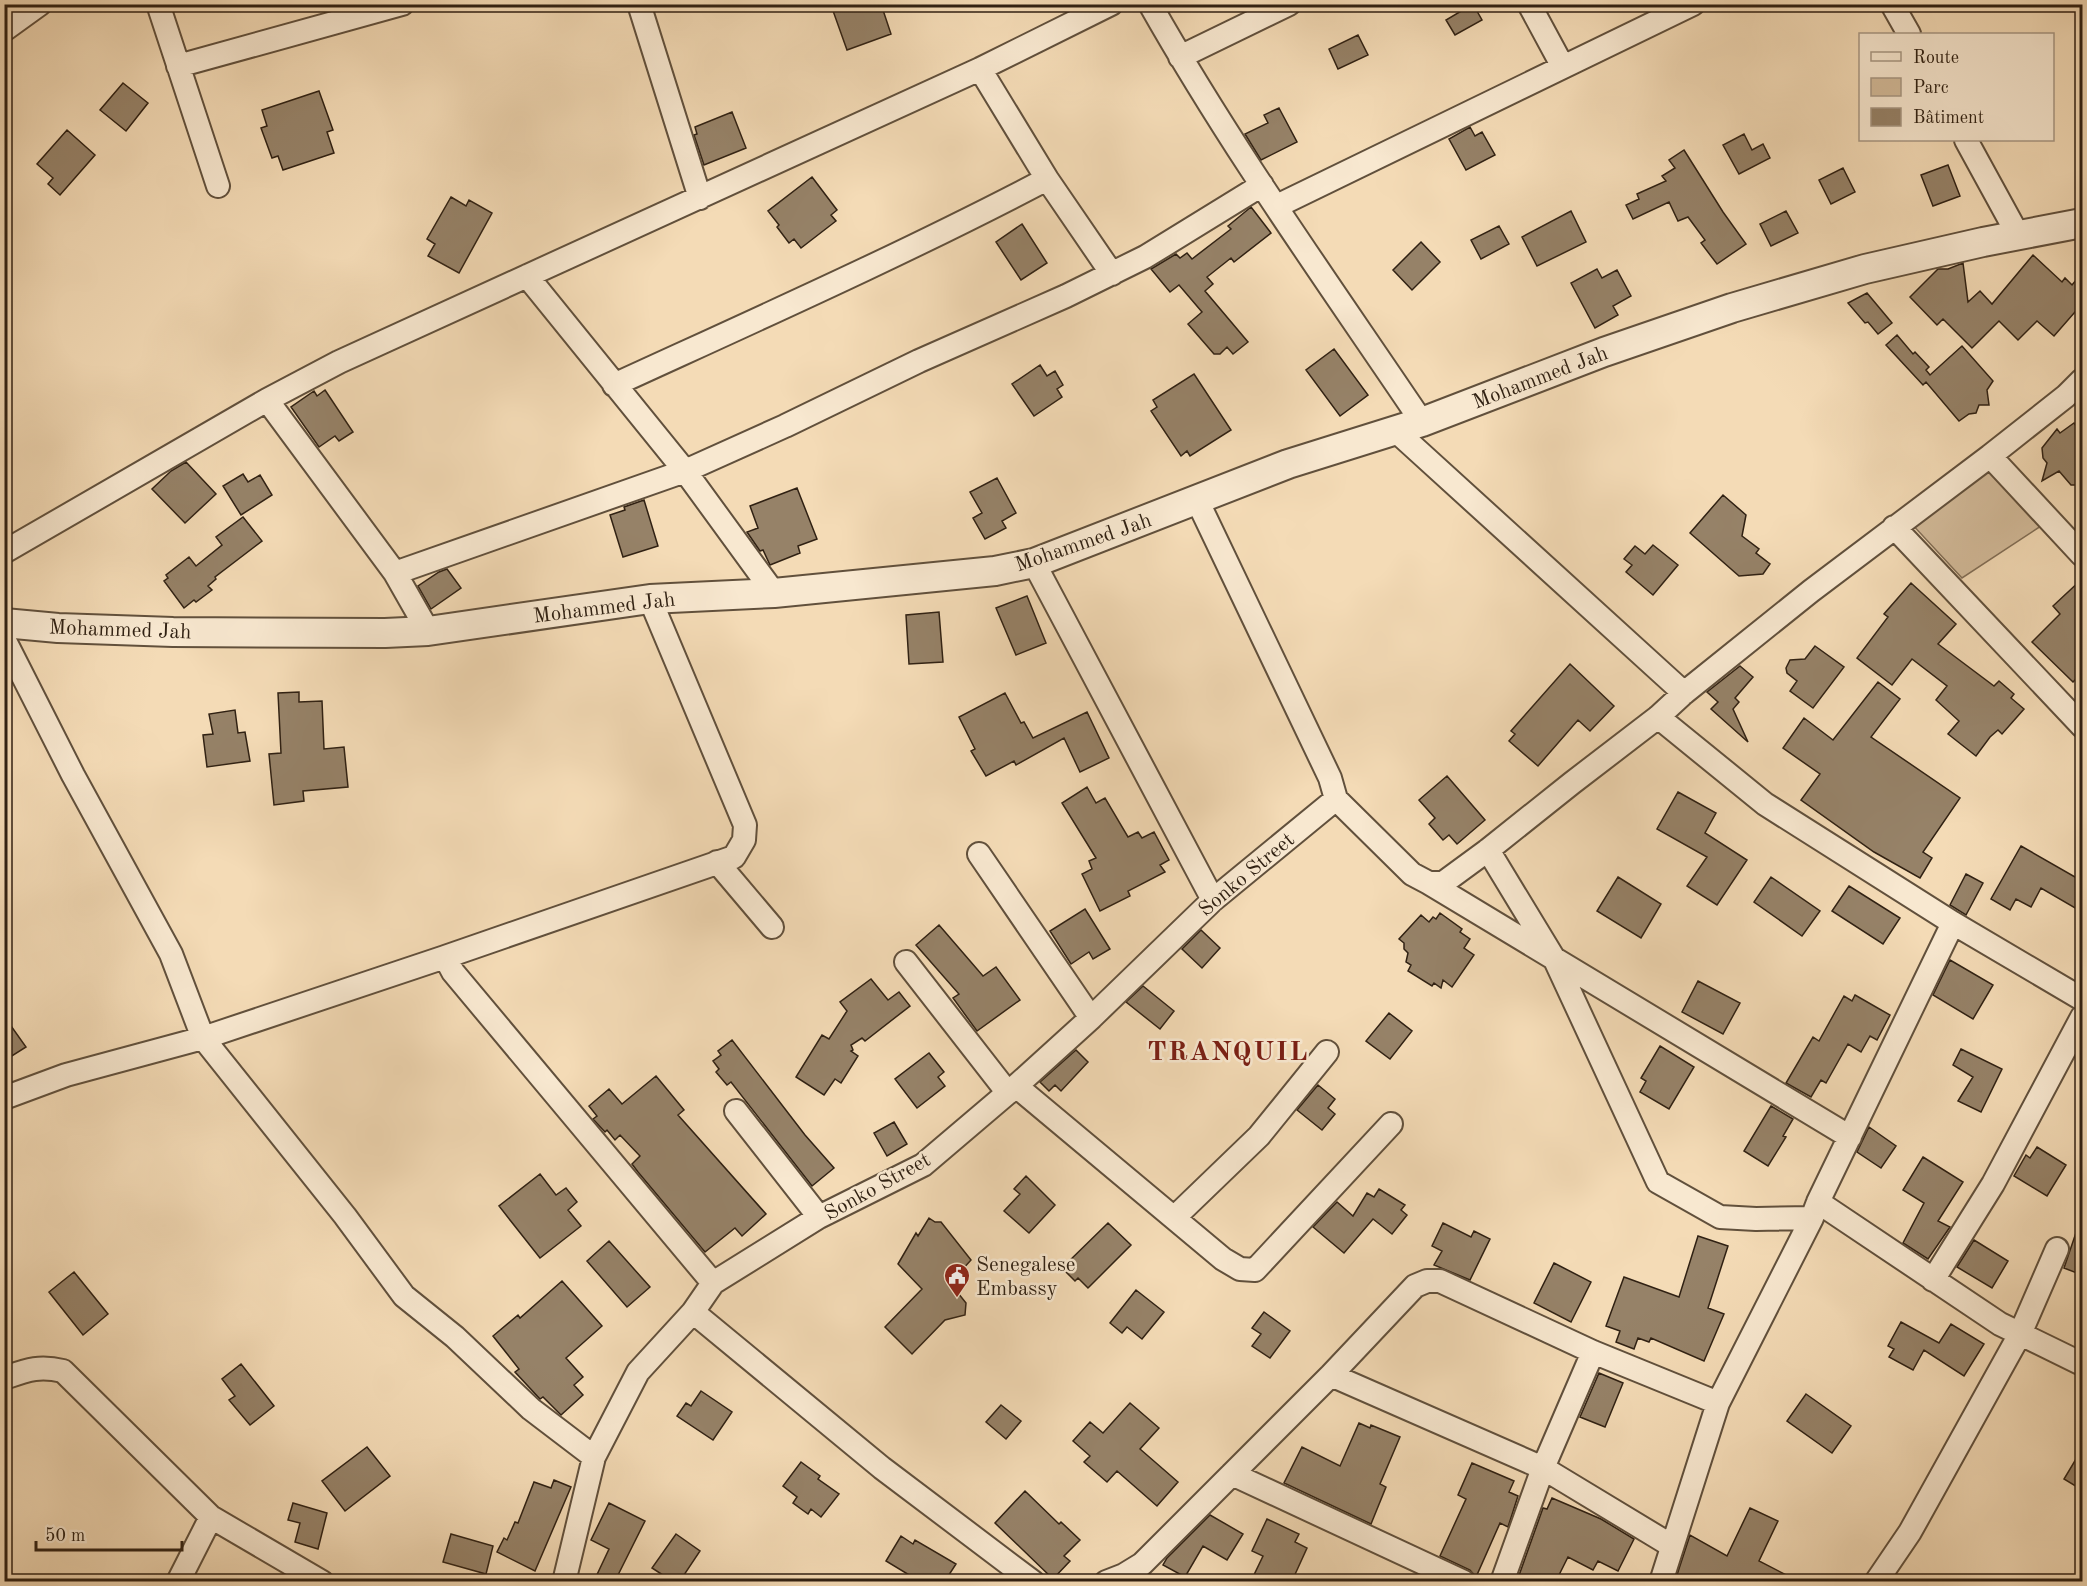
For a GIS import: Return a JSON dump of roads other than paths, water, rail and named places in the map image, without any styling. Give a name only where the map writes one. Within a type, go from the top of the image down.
[{"type":"street","points":[[4,30],[40,4]]},
{"type":"street","points":[[158,4],[218,186]]},
{"type":"street","points":[[178,66],[402,4]]},
{"type":"street","points":[[639,4],[700,198]]},
{"type":"street","points":[[4,552],[267,400],[339,362],[980,69],[1111,4]]},
{"type":"street","points":[[1150,4],[1180,57],[1262,185],[1422,422]]},
{"type":"street","points":[[1180,57],[1289,4]]},
{"type":"street","points":[[1529,4],[1563,67]]},
{"type":"street","points":[[1277,206],[1693,4]]},
{"type":"street","points":[[1892,4],[1908,33]]},
{"type":"street","points":[[980,69],[1047,179],[1112,273]]},
{"type":"street","points":[[1967,141],[2018,235]]},
{"type":"street","points":[[615,385],[952,229],[1047,179]]},
{"type":"street","points":[[395,573],[685,471],[919,361],[1066,296],[1145,257],[1262,185]]},
{"type":"street","name":"Mohammed Jah","points":[[4,623],[58,628],[173,632],[385,633],[428,631],[650,599],[774,593],[995,571],[1034,563],[1288,464],[1422,422],[1604,352],[1732,308],[1865,269],[2082,223]]},
{"type":"street","points":[[527,276],[685,471],[774,593]]},
{"type":"street","points":[[1429,883],[1443,883],[1488,850],[1894,527],[2066,396],[2082,380]]},
{"type":"street","points":[[267,400],[395,573],[428,631]]},
{"type":"street","points":[[1395,430],[1684,693]]},
{"type":"street","points":[[1990,456],[2082,555]]},
{"type":"street","points":[[1197,500],[1330,778],[1336,799],[1412,874],[1850,1137]]},
{"type":"street","points":[[1894,527],[2082,726]]},
{"type":"street","points":[[1034,563],[1213,900]]},
{"type":"street","points":[[4,1098],[66,1076],[203,1038],[734,857],[744,840],[745,825],[650,599]]},
{"type":"street","points":[[4,639],[73,775],[171,954],[203,1038],[345,1216],[404,1296],[455,1337],[531,1409],[594,1457]]},
{"type":"street","points":[[1658,717],[1765,804],[1953,923],[2082,999]]},
{"type":"street","name":"Sonko Street","points":[[564,1581],[594,1457],[638,1372],[693,1312],[713,1283],[819,1217],[923,1165],[1012,1090],[1213,900],[1336,799]]},
{"type":"street","points":[[1488,850],[1553,958],[1658,1182],[1720,1217],[1756,1219],[1815,1210],[1933,1280],[2000,1324],[2082,1364]]},
{"type":"street","points":[[979,854],[1090,1018]]},
{"type":"street","points":[[717,862],[772,927]]},
{"type":"street","points":[[1661,1581],[1718,1403],[1815,1210],[1953,923]]},
{"type":"street","points":[[445,957],[453,972],[713,1283]]},
{"type":"street","points":[[906,962],[1012,1090],[1175,1218],[1223,1259],[1240,1269],[1255,1270],[1391,1124]]},
{"type":"street","points":[[1933,1280],[1993,1184],[2082,1017]]},
{"type":"street","points":[[1175,1218],[1259,1136],[1327,1052]]},
{"type":"street","points":[[736,1111],[819,1217]]},
{"type":"street","points":[[1876,1581],[1910,1532],[2020,1334],[2057,1249]]},
{"type":"street","points":[[1122,1579],[1142,1564],[1331,1375],[1415,1286],[1427,1281],[1440,1281],[1593,1352],[1718,1403]]},
{"type":"street","points":[[693,1312],[882,1468],[1033,1581]]},
{"type":"street","points":[[1502,1581],[1543,1468],[1593,1352]]},
{"type":"street","points":[[4,1378],[31,1369],[47,1367],[63,1371],[212,1517],[322,1581]]},
{"type":"street","points":[[1331,1375],[1543,1468],[1672,1546]]},
{"type":"street","points":[[1232,1474],[1464,1581]]},
{"type":"street","points":[[178,1581],[212,1517]]},
{"type":"place","name":"Senegalese Embassy","points":[[957,1299]]},
{"type":"district","name":"TRANQUIL","points":[[1228,1051]]}]
